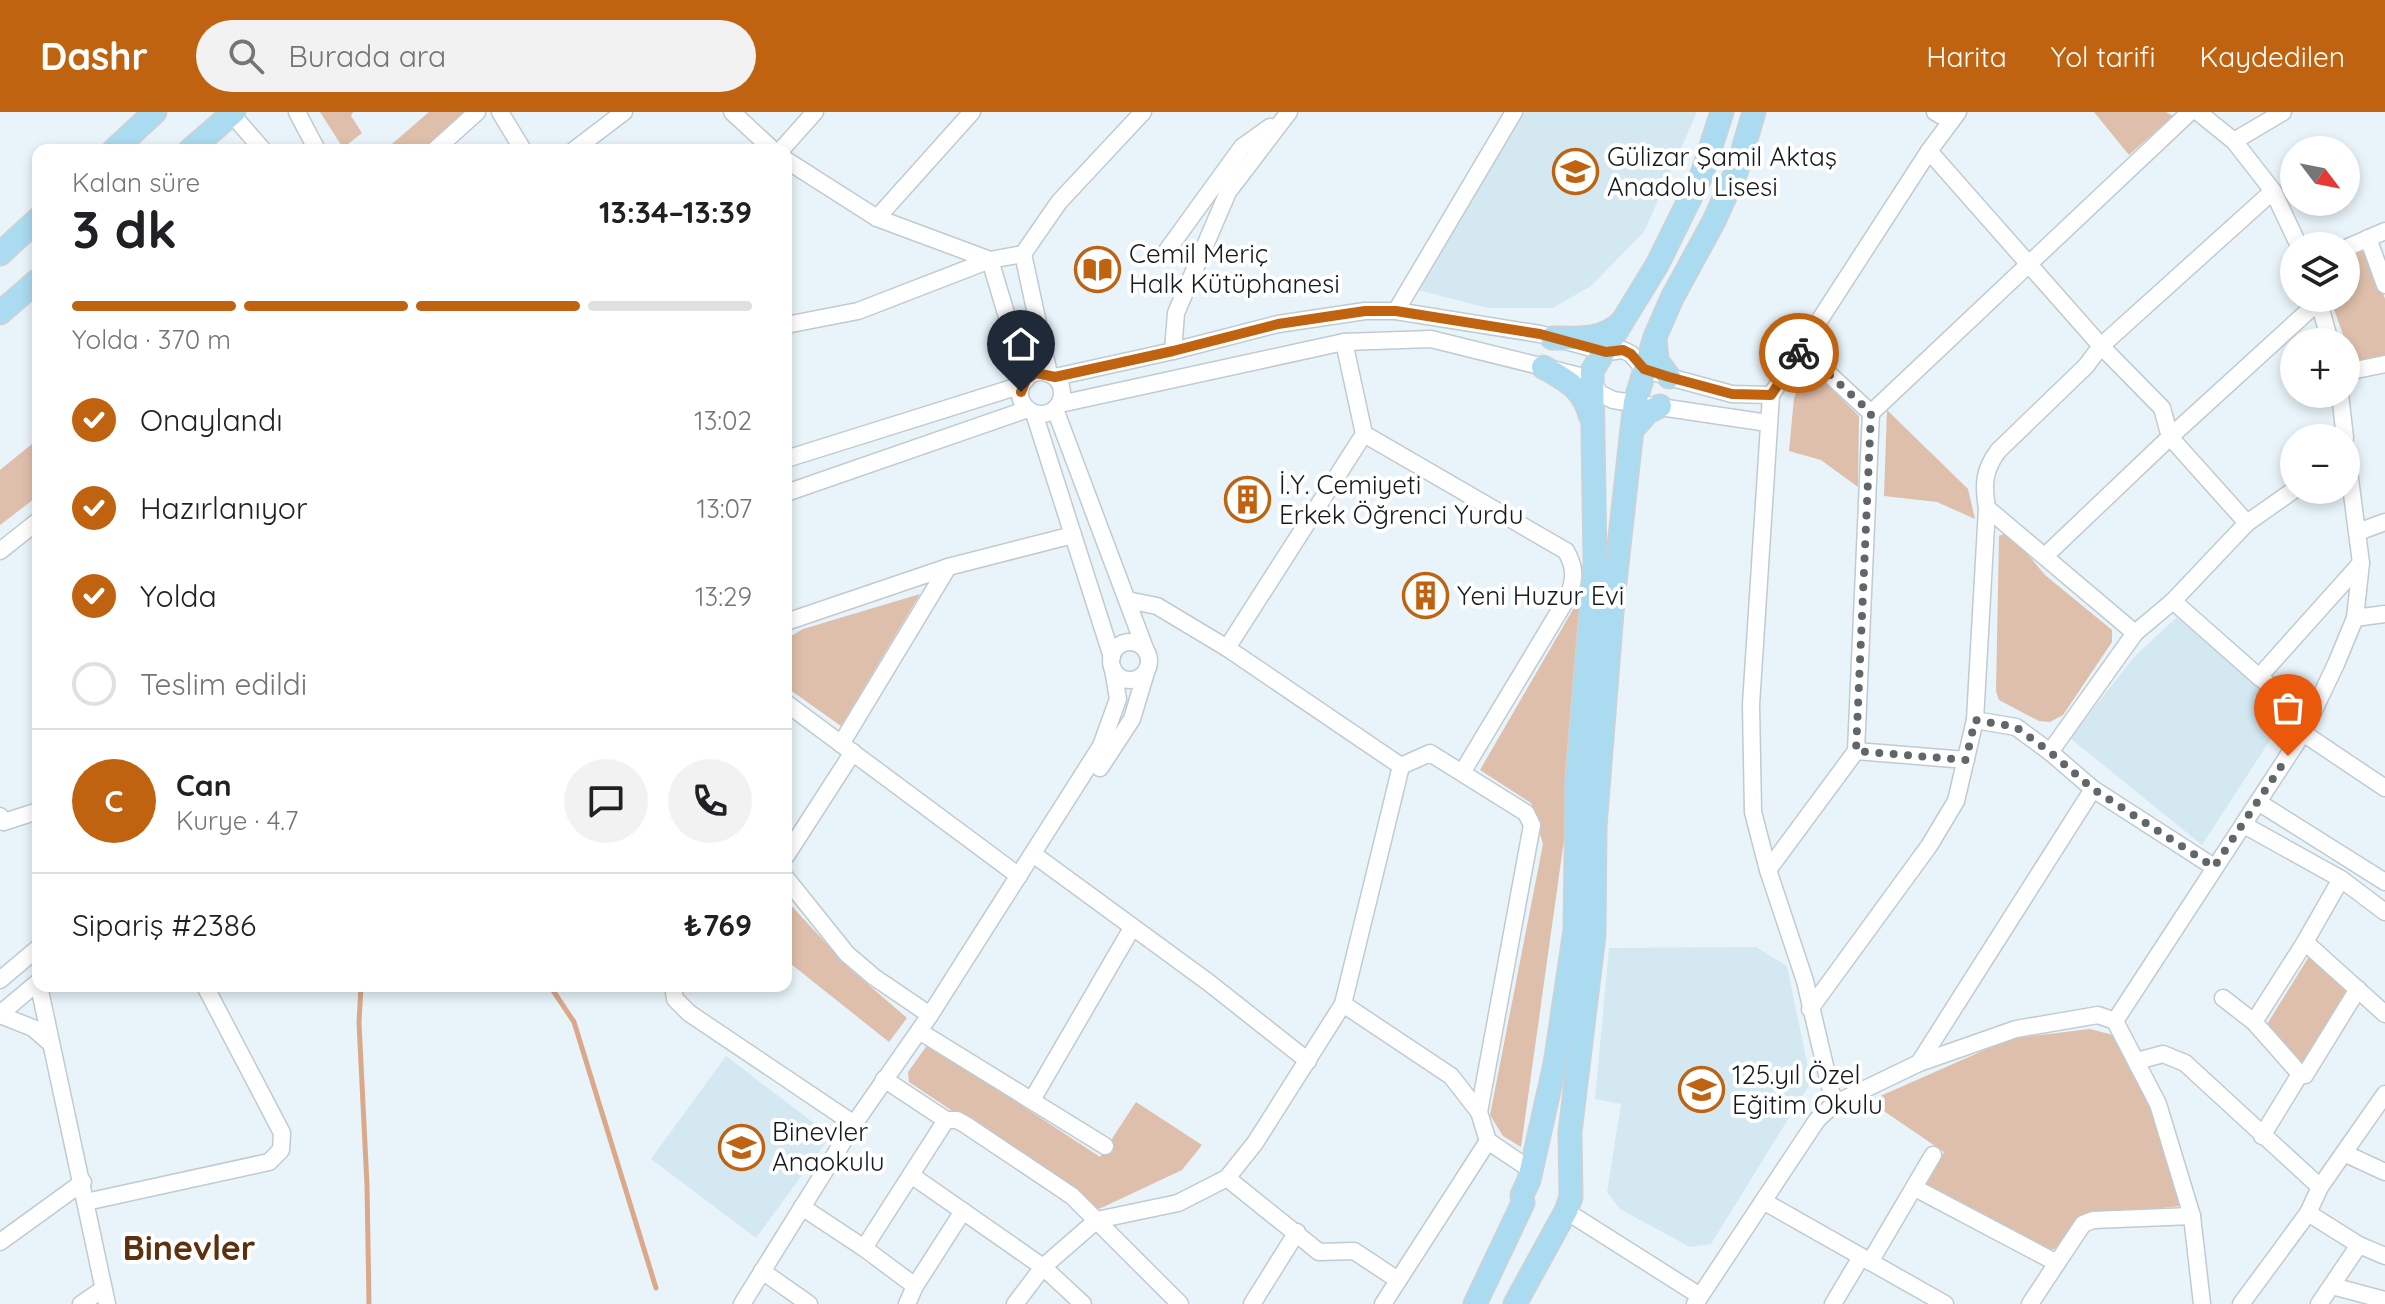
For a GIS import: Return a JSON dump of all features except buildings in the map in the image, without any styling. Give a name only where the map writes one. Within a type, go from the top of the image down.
[{"type":"main road","points":[[120,144],[155,112]]},
{"type":"main road","points":[[1475,1304],[1523,1203],[1524,1187],[1530,1175],[1555,1064],[1575,930],[1577,778],[1595,561],[1592,379],[1595,364],[1606,352],[1657,265],[1702,174],[1722,112]]},
{"type":"main road","points":[[1515,1304],[1566,1205],[1570,1132],[1594,935],[1595,826],[1613,600],[1635,402],[1655,337],[1672,298],[1737,170],[1754,112]]},
{"type":"main road","points":[[197,144],[232,113]]},
{"type":"main road","points":[[0,254],[32,225]]},
{"type":"main road","points":[[0,313],[32,285]]},
{"type":"main road","points":[[1552,338],[1591,338],[1611,332],[1626,319]]},
{"type":"main road","points":[[1655,337],[1657,361],[1669,377]]},
{"type":"main road","points":[[1543,367],[1572,383],[1586,399],[1593,425]]},
{"type":"main road","points":[[1632,430],[1648,412],[1660,406]]},
{"type":"main road","points":[[1530,1175],[1552,1173],[1559,1176],[1566,1205]]},
{"type":"main road","points":[[1523,1203],[1527,1211],[1547,1221],[1566,1205]]},
{"type":"street","points":[[297,112],[314,144]]},
{"type":"street","points":[[442,144],[477,112]]},
{"type":"street","points":[[500,112],[519,144]]},
{"type":"street","points":[[582,144],[624,112]]},
{"type":"street","points":[[732,112],[767,144]]},
{"type":"street","points":[[786,144],[815,112]]},
{"type":"street","points":[[877,218],[972,112]]},
{"type":"street","points":[[792,324],[858,311],[990,260],[1023,254],[1059,202],[1143,112]]},
{"type":"street","points":[[1834,1104],[1805,981],[1768,870],[1753,812],[1751,705],[1768,423],[1771,395],[1954,117],[1935,112]]},
{"type":"street","points":[[1768,870],[1856,751],[1871,413],[2190,112]]},
{"type":"street","points":[[2198,112],[2234,141],[2273,191],[2292,232]]},
{"type":"street","points":[[2234,141],[2283,112]]},
{"type":"street","points":[[232,113],[258,144]]},
{"type":"street","points":[[1163,256],[1242,147],[1287,114]]},
{"type":"street","points":[[1173,351],[1176,313],[1228,192],[1287,114]]},
{"type":"street","points":[[1396,311],[1505,115]]},
{"type":"street","points":[[1929,151],[2101,346],[2162,408],[2170,437],[2247,523]]},
{"type":"street","points":[[792,171],[877,218],[990,260]]},
{"type":"street","points":[[1810,1009],[1929,846],[1956,801],[1975,720],[1987,508],[1983,484],[1988,465],[1998,451],[2086,366],[2101,346],[2273,191]]},
{"type":"street","points":[[2360,242],[2385,231]]},
{"type":"street","points":[[2368,238],[2385,285]]},
{"type":"street","points":[[1023,254],[1052,375],[1062,389],[1057,406],[1146,651],[1147,669],[1132,719],[1081,796],[1046,834]]},
{"type":"street","points":[[742,1304],[854,1124],[930,1015],[1101,746],[1118,699],[1112,663],[1073,535],[1031,411],[1021,398],[1024,382],[990,260]]},
{"type":"street","points":[[792,457],[1024,382],[1036,373],[1052,375],[1173,351],[1278,324],[1365,311],[1396,311],[1552,338],[1606,352],[1623,350],[1631,354],[1644,369],[1669,377],[1732,394],[1771,395]]},
{"type":"street","points":[[2045,556],[2305,312]]},
{"type":"street","points":[[792,491],[1031,411],[1042,414],[1057,406],[1344,342],[1431,339],[1592,379],[1594,387],[1606,398],[1768,423]]},
{"type":"street","points":[[1227,648],[1364,434],[1344,342]]},
{"type":"street","points":[[1802,349],[1871,413]]},
{"type":"street","points":[[2360,369],[2385,364]]},
{"type":"street","points":[[1364,434],[1566,551],[1573,564],[1574,577],[1569,595],[1463,771]]},
{"type":"street","points":[[2050,752],[2135,633],[2173,601],[2247,523],[2280,500]]},
{"type":"street","points":[[2115,1021],[2311,717],[2355,618],[2361,563],[2354,504]]},
{"type":"street","points":[[1987,508],[2135,633]]},
{"type":"street","points":[[2358,532],[2385,522]]},
{"type":"street","points":[[0,551],[32,526]]},
{"type":"street","points":[[792,620],[948,567],[1073,535]]},
{"type":"street","points":[[2259,677],[2361,563]]},
{"type":"street","points":[[792,845],[948,567]]},
{"type":"street","points":[[1127,600],[1157,606],[1227,648],[1401,766]]},
{"type":"street","points":[[2173,601],[2259,677],[2311,717]]},
{"type":"street","points":[[2355,618],[2385,614]]},
{"type":"street","points":[[1112,663],[1118,647],[1130,642],[1146,651]]},
{"type":"street","points":[[1112,663],[1121,678],[1133,680],[1147,669]]},
{"type":"street","points":[[792,707],[1019,876]]},
{"type":"street","points":[[1975,720],[2016,727],[2093,789],[2214,867]]},
{"type":"street","points":[[2303,733],[2385,787]]},
{"type":"street","points":[[1856,751],[1966,760]]},
{"type":"street","points":[[1401,766],[1430,753],[1526,813],[1532,825],[1479,1112]]},
{"type":"street","points":[[1015,1304],[1043,1267],[1097,1220],[1178,1203],[1227,1178],[1255,1143],[1343,1004],[1401,766]]},
{"type":"street","points":[[1919,1063],[2093,789]]},
{"type":"street","points":[[2258,802],[2385,882]]},
{"type":"street","points":[[1,821],[32,813]]},
{"type":"street","points":[[2244,825],[2341,879],[2385,912]]},
{"type":"street","points":[[1033,854],[1208,982],[1308,1061]]},
{"type":"street","points":[[2254,1022],[2341,879]]},
{"type":"street","points":[[792,885],[847,954],[874,977],[930,1015]]},
{"type":"street","points":[[1032,1100],[1132,928]]},
{"type":"street","points":[[2305,942],[2385,1014]]},
{"type":"street","points":[[0,980],[32,953]]},
{"type":"street","points":[[1805,981],[1832,980]]},
{"type":"street","points":[[32,989],[0,1014],[33,1028],[49,1042]]},
{"type":"street","points":[[2223,998],[2254,1022],[2300,1074],[2305,1075],[2358,989]]},
{"type":"street","points":[[40,992],[83,1182],[105,1296],[81,1304]]},
{"type":"street","points":[[86,1202],[269,1162],[281,1150],[282,1133],[208,992]]},
{"type":"street","points":[[674,992],[675,999],[689,1013],[854,1124]]},
{"type":"street","points":[[1343,1004],[1451,1076],[1479,1112],[1488,1141],[1530,1175]]},
{"type":"street","points":[[1566,1205],[1697,1300],[1817,1120],[1834,1104],[1919,1063],[2016,1029],[2098,1015],[2115,1021],[2158,1104],[2192,1216],[2202,1304]]},
{"type":"street","points":[[919,1031],[1105,1146]]},
{"type":"street","points":[[2137,1061],[2163,1054],[2185,1063],[2320,1187]]},
{"type":"street","points":[[2262,1136],[2300,1074]]},
{"type":"street","points":[[884,1079],[946,1120],[957,1120],[966,1125],[1072,1196],[1180,1304]]},
{"type":"street","points":[[2241,1304],[2308,1213],[2320,1187],[2346,1154],[2385,1094]]},
{"type":"street","points":[[864,1248],[946,1120]]},
{"type":"street","points":[[1383,1304],[1488,1141]]},
{"type":"street","points":[[2346,1154],[2385,1172]]},
{"type":"street","points":[[1833,1304],[1915,1188],[1933,1155]]},
{"type":"street","points":[[911,1175],[1043,1267],[1083,1304]]},
{"type":"street","points":[[1227,1178],[1319,1252],[1354,1251],[1398,1280]]},
{"type":"street","points":[[0,1242],[83,1182]]},
{"type":"street","points":[[1915,1188],[2057,1263]]},
{"type":"street","points":[[1763,1201],[1945,1304]]},
{"type":"street","points":[[802,1207],[915,1286]]},
{"type":"street","points":[[907,1304],[915,1286],[963,1211]]},
{"type":"street","points":[[2308,1213],[2359,1245],[2385,1256]]},
{"type":"street","points":[[2030,1304],[2083,1224],[2093,1220],[2192,1216]]},
{"type":"street","points":[[1252,1304],[1297,1232]]},
{"type":"street","points":[[2319,1304],[2359,1245]]},
{"type":"street","points":[[762,1271],[809,1304]]},
{"type":"street","points":[[2332,1286],[2385,1300]]},
{"type":"shaded area","points":[[320,112],[353,112],[351,116],[362,133],[348,144],[340,144]]},
{"type":"shaded area","points":[[429,112],[465,112],[430,144],[392,144]]},
{"type":"shaded area","name":"Gülizar Şamil Aktaş Anadolu Lisesi","points":[[1519,112],[1697,112],[1644,232],[1591,286],[1553,308],[1488,308],[1410,288]]},
{"type":"shaded area","points":[[2094,112],[2166,112],[2173,116],[2129,155]]},
{"type":"shaded area","points":[[2367,247],[2385,299],[2385,355],[2360,361],[2360,328],[2341,328],[2335,312],[2360,312],[2360,251]]},
{"type":"shaded area","points":[[1808,366],[1859,416],[1858,487],[1821,460],[1789,451],[1794,398]]},
{"type":"shaded area","points":[[1887,410],[1968,489],[1975,519],[1937,502],[1884,496]]},
{"type":"shaded area","points":[[32,444],[32,501],[0,525],[0,470]]},
{"type":"shaded area","points":[[2009,532],[2045,575],[2112,630],[2112,642],[2063,715],[2050,722],[2039,721],[1999,700],[1996,691],[1999,536]]},
{"type":"shaded area","points":[[1586,587],[1571,790],[1521,1147],[1503,1136],[1490,1115],[1543,844],[1531,803],[1480,770]]},
{"type":"shaded area","points":[[920,594],[841,726],[792,691],[792,635],[803,629]]},
{"type":"shaded area","points":[[2178,616],[2291,708],[2202,845],[2070,738],[2135,656]]},
{"type":"shaded area","points":[[792,906],[849,968],[907,1018],[889,1042],[792,965]]},
{"type":"shaded area","name":"125.yıl Özel Eğitim Okulu","points":[[1756,947],[1787,966],[1811,1082],[1711,1244],[1690,1247],[1620,1209],[1607,1192],[1621,1104],[1595,1099],[1609,948]]},
{"type":"shaded area","points":[[2310,955],[2351,991],[2303,1068],[2264,1029]]},
{"type":"shaded area","points":[[2090,1029],[2113,1035],[2154,1106],[2181,1206],[2083,1216],[2061,1248],[2048,1250],[1924,1187],[1944,1152],[1869,1101],[2016,1038]]},
{"type":"shaded area","points":[[928,1044],[1100,1157],[1136,1102],[1202,1145],[1182,1170],[1099,1209],[909,1082],[908,1072]]},
{"type":"shaded area","name":"Binevler Anaokulu","points":[[726,1056],[831,1136],[756,1238],[651,1159]]},
{"type":"waterway","points":[[361,992],[359,1023],[369,1304]]},
{"type":"waterway","points":[[554,992],[574,1022],[656,1288]]},
{"type":"way so far","points":[[1799,353],[1802,349],[1871,413],[1856,751],[1966,760],[1975,720],[2016,727],[2093,789],[2214,867],[2288,756]]},
{"type":"place","name":"Gülizar Şamil Aktaş Anadolu Lisesi","points":[[1576,172]]},
{"type":"place","name":"Cemil Meriç Halk Kütüphanesi","points":[[1098,269]]},
{"type":"place","name":"İ.Y. Cemiyeti Erkek Öğrenci Yurdu","points":[[1248,500]]},
{"type":"place","name":"Yeni Huzur Evi","points":[[1426,596]]},
{"type":"place","name":"125.yıl Özel Eğitim Okulu","points":[[1701,1090]]},
{"type":"place","name":"Binevler Anaokulu","points":[[741,1147]]},
{"type":"district","name":"Binevler","points":[[189,1248]]},
{"type":"route","points":[[1021,392],[1022,385],[1036,373],[1043,372],[1055,377],[1278,324],[1365,311],[1423,314],[1540,334],[1606,352],[1623,350],[1638,360],[1644,369],[1732,394],[1771,395],[1799,353]]}]
